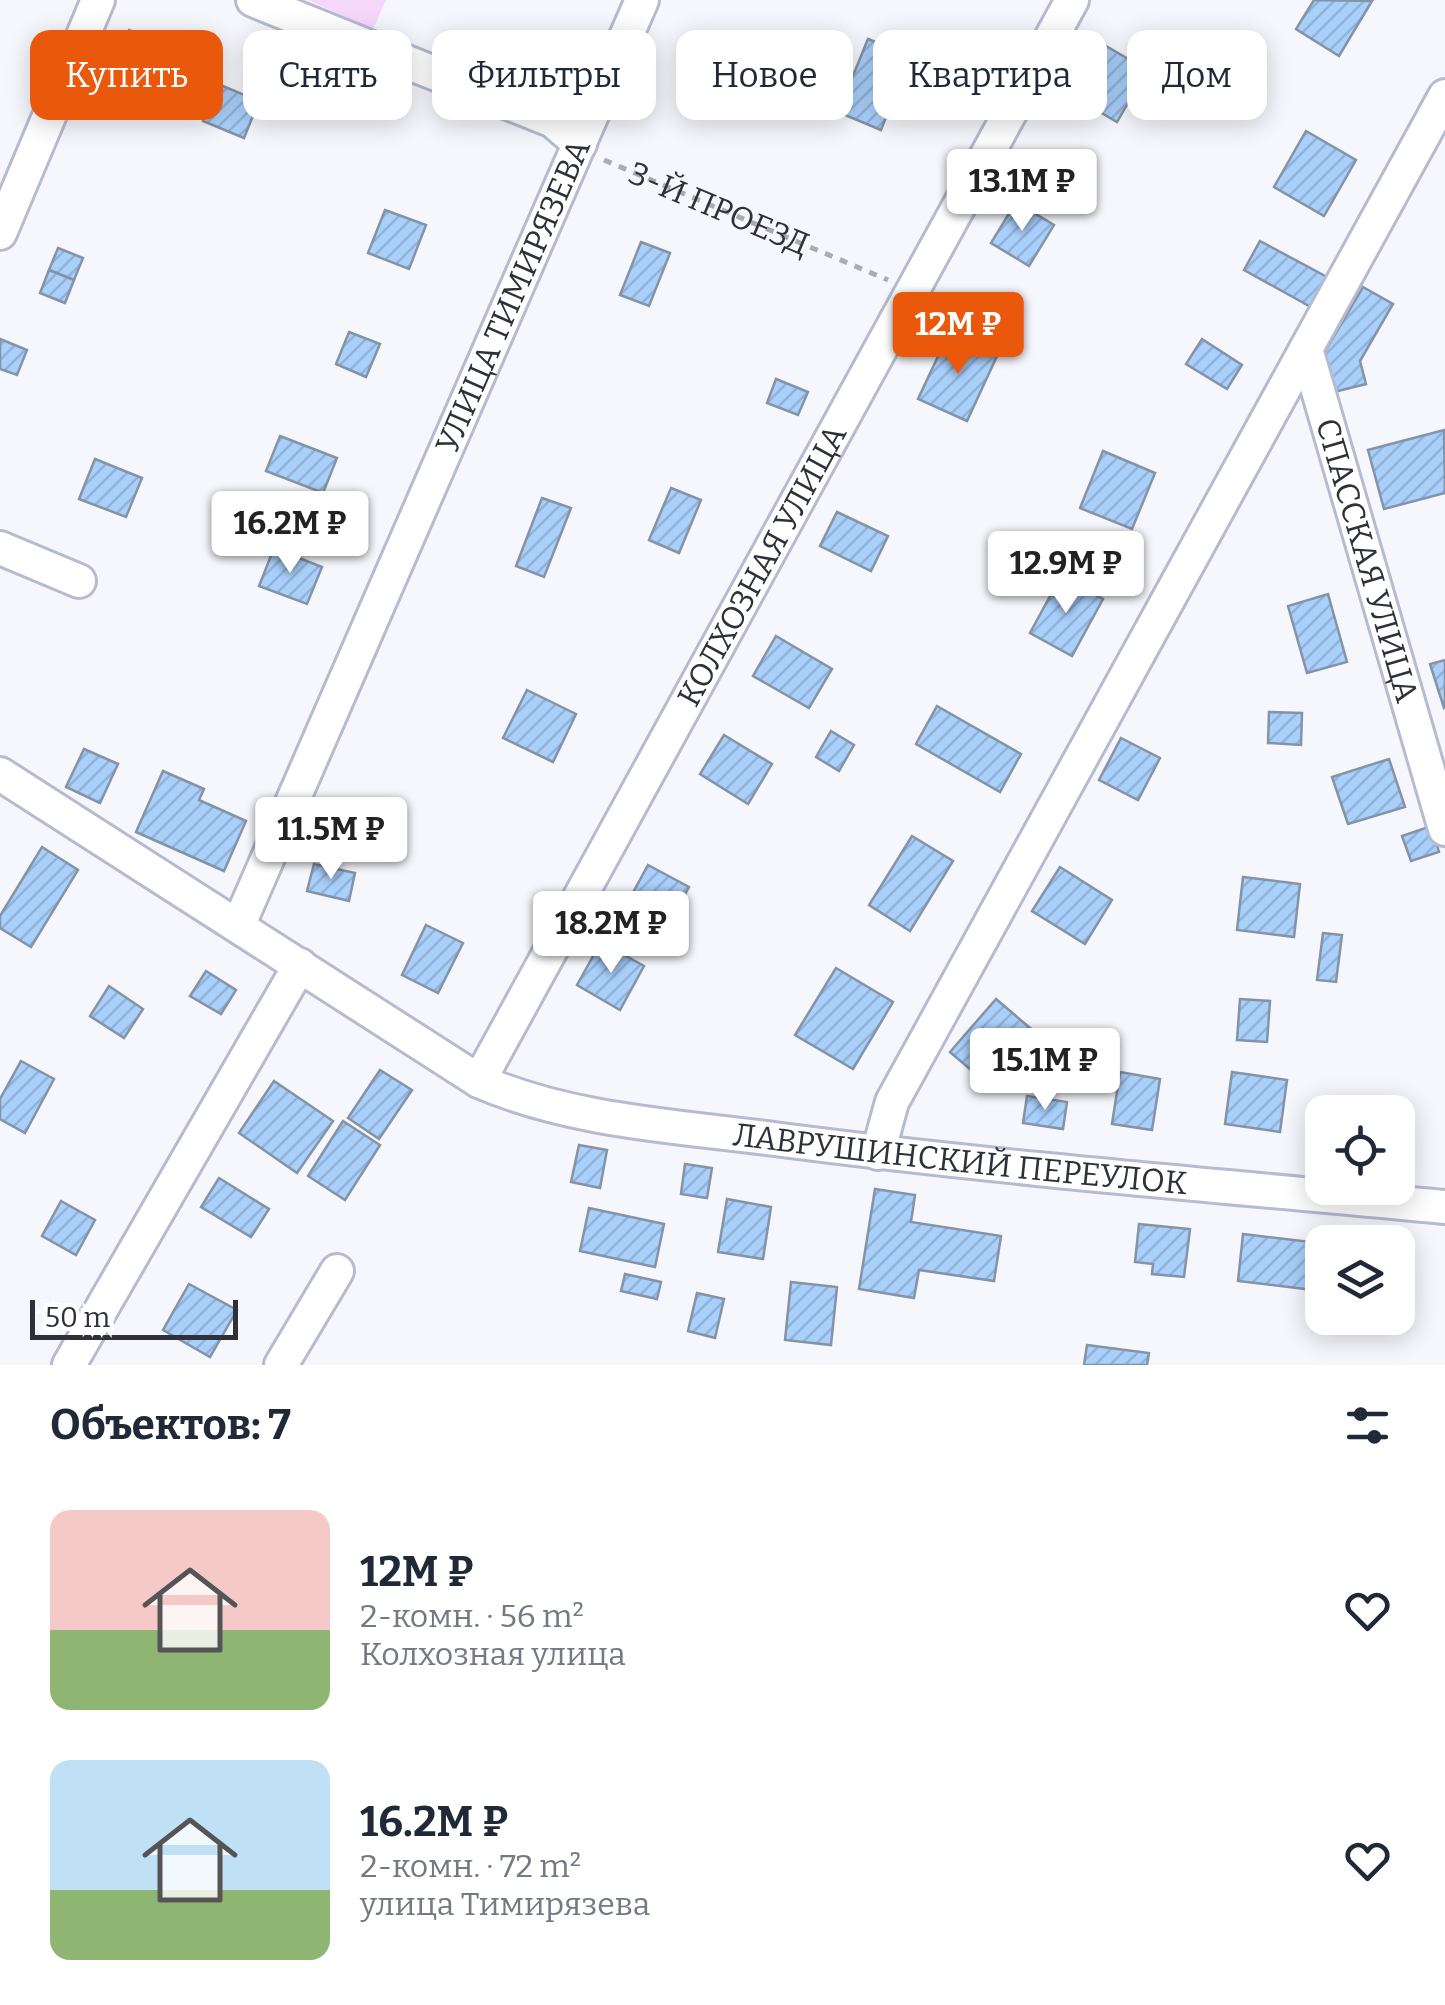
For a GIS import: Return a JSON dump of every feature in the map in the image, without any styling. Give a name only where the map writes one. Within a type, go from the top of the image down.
[{"type":"street","points":[[0,233],[98,0]]},
{"type":"street","points":[[253,0],[554,121],[580,144]]},
{"type":"street","name":"УЛИЦА ТИМИРЯЗЕВА","points":[[240,924],[642,0]]},
{"type":"street","name":"КОЛХОЗНАЯ УЛИЦА","points":[[479,1080],[1072,0]]},
{"type":"street","points":[[878,1153],[892,1102],[1445,96]]},
{"type":"street","name":"СПАССКАЯ УЛИЦА","points":[[1306,349],[1445,829]]},
{"type":"street","points":[[0,548],[79,581]]},
{"type":"street","name":"ЛАВРУШИНСКИЙ ПЕРЕУЛОК","points":[[0,774],[479,1080],[524,1100],[584,1114],[878,1153],[1445,1207]]},
{"type":"street","points":[[68,1365],[300,965]]},
{"type":"street","points":[[281,1365],[337,1271]]},
{"type":"path","name":"3-Й ПРОЕЗД","points":[[580,144],[596,157],[914,292]]},
{"type":"shaded area","points":[[308,0],[386,0],[373,29]]},
{"type":"building","points":[[1314,0],[1372,1],[1339,56],[1296,29]]},
{"type":"building","points":[[868,39],[873,41],[873,120],[885,120],[881,130],[853,118],[853,76]]},
{"type":"building","points":[[1107,47],[1127,58],[1127,105],[1117,122],[1107,116]]},
{"type":"building","points":[[223,86],[243,94],[243,120],[251,120],[244,138],[203,121],[223,120]]},
{"type":"building","points":[[1306,131],[1356,160],[1324,216],[1274,187]]},
{"type":"building","points":[[1016,202],[1054,225],[1029,266],[991,243]]},
{"type":"building","points":[[385,210],[426,225],[409,269],[368,253]]},
{"type":"building","points":[[1260,241],[1327,277],[1311,307],[1244,270]]},
{"type":"building","points":[[641,242],[670,253],[649,306],[620,295]]},
{"type":"building","points":[[58,248],[83,258],[74,280],[49,270]]},
{"type":"building","points":[[49,270],[74,280],[65,303],[40,293]]},
{"type":"building","points":[[1363,287],[1393,304],[1360,361],[1366,384],[1330,393],[1321,358]]},
{"type":"building","points":[[349,332],[380,344],[366,377],[336,364]]},
{"type":"building","points":[[949,333],[997,356],[967,421],[918,399]]},
{"type":"building","points":[[0,339],[27,350],[17,375],[0,369]]},
{"type":"building","points":[[1202,339],[1242,365],[1227,389],[1186,364]]},
{"type":"building","points":[[776,379],[808,392],[798,415],[767,403]]},
{"type":"building","points":[[1444,430],[1445,493],[1384,509],[1368,450]]},
{"type":"building","points":[[280,436],[337,458],[323,493],[266,471]]},
{"type":"building","points":[[1103,451],[1155,473],[1132,529],[1080,508]]},
{"type":"building","points":[[95,459],[142,478],[126,517],[79,499]]},
{"type":"building","points":[[671,488],[701,500],[679,553],[649,540]]},
{"type":"building","points":[[542,498],[571,508],[544,577],[516,566]]},
{"type":"building","points":[[837,512],[888,536],[871,571],[820,546]]},
{"type":"building","points":[[274,548],[322,567],[307,604],[259,586]]},
{"type":"building","points":[[1061,576],[1103,599],[1072,656],[1030,633]]},
{"type":"building","points":[[1328,594],[1347,662],[1307,673],[1288,606]]},
{"type":"building","points":[[776,636],[832,669],[809,708],[753,676]]},
{"type":"building","points":[[1445,660],[1445,707],[1444,708],[1430,664]]},
{"type":"building","points":[[527,690],[576,714],[553,762],[503,738]]},
{"type":"building","points":[[937,706],[1021,754],[1000,792],[916,744]]},
{"type":"building","points":[[1269,712],[1302,713],[1301,745],[1268,743]]},
{"type":"building","points":[[831,731],[854,745],[839,771],[816,757]]},
{"type":"building","points":[[724,735],[772,764],[748,804],[700,774]]},
{"type":"building","points":[[1121,738],[1160,758],[1138,800],[1099,780]]},
{"type":"building","points":[[84,749],[118,764],[100,803],[66,787]]},
{"type":"building","points":[[1389,759],[1405,807],[1348,824],[1332,777]]},
{"type":"building","points":[[163,771],[204,789],[199,800],[246,821],[224,871],[136,832]]},
{"type":"building","points":[[1431,826],[1439,852],[1411,861],[1402,836]]},
{"type":"building","points":[[912,836],[953,861],[910,931],[869,905]]},
{"type":"building","points":[[42,847],[78,870],[31,947],[0,928],[0,916]]},
{"type":"building","points":[[314,864],[355,873],[349,901],[307,891]]},
{"type":"building","points":[[648,865],[689,887],[670,923],[629,900]]},
{"type":"building","points":[[1060,867],[1112,900],[1085,944],[1032,911]]},
{"type":"building","points":[[1243,877],[1300,884],[1294,937],[1237,930]]},
{"type":"building","points":[[426,925],[463,943],[438,993],[402,975]]},
{"type":"building","points":[[1323,933],[1342,935],[1336,982],[1317,980]]},
{"type":"building","points":[[601,942],[644,966],[620,1010],[577,985]]},
{"type":"building","points":[[836,968],[893,1002],[853,1069],[795,1035]]},
{"type":"building","points":[[206,971],[236,990],[221,1014],[190,996]]},
{"type":"building","points":[[109,986],[143,1009],[124,1038],[90,1016]]},
{"type":"building","points":[[996,999],[1030,1028],[984,1081],[950,1052]]},
{"type":"building","points":[[1240,999],[1270,1001],[1267,1042],[1237,1040]]},
{"type":"building","points":[[21,1061],[54,1079],[25,1133],[0,1119],[0,1099]]},
{"type":"building","points":[[380,1070],[412,1090],[379,1139],[348,1118]]},
{"type":"building","points":[[1120,1072],[1160,1079],[1152,1130],[1112,1124]]},
{"type":"building","points":[[1232,1072],[1287,1080],[1280,1132],[1225,1124]]},
{"type":"building","points":[[274,1081],[333,1121],[297,1173],[239,1133]]},
{"type":"building","points":[[1027,1096],[1067,1102],[1063,1129],[1023,1123]]},
{"type":"building","points":[[343,1121],[380,1145],[345,1200],[308,1176]]},
{"type":"building","points":[[579,1145],[607,1150],[600,1188],[571,1182]]},
{"type":"building","points":[[685,1164],[712,1168],[707,1198],[681,1194]]},
{"type":"building","points":[[219,1178],[269,1209],[251,1237],[201,1207]]},
{"type":"building","points":[[875,1189],[915,1195],[911,1222],[1001,1236],[994,1281],[919,1270],[914,1298],[859,1289]]},
{"type":"building","points":[[727,1199],[771,1207],[763,1259],[718,1252]]},
{"type":"building","points":[[61,1201],[95,1220],[76,1255],[42,1236]]},
{"type":"building","points":[[589,1208],[664,1224],[655,1267],[580,1251]]},
{"type":"building","points":[[1139,1224],[1190,1229],[1184,1277],[1152,1274],[1153,1264],[1135,1262]]},
{"type":"building","points":[[1243,1234],[1305,1241],[1305,1289],[1238,1281]]},
{"type":"building","points":[[625,1274],[661,1282],[657,1299],[621,1291]]},
{"type":"building","points":[[791,1282],[837,1287],[831,1345],[785,1340]]},
{"type":"building","points":[[189,1284],[237,1310],[210,1357],[163,1330]]},
{"type":"building","points":[[697,1293],[724,1299],[715,1338],[688,1331]]},
{"type":"building","points":[[1087,1345],[1149,1353],[1147,1365],[1084,1365]]}]
